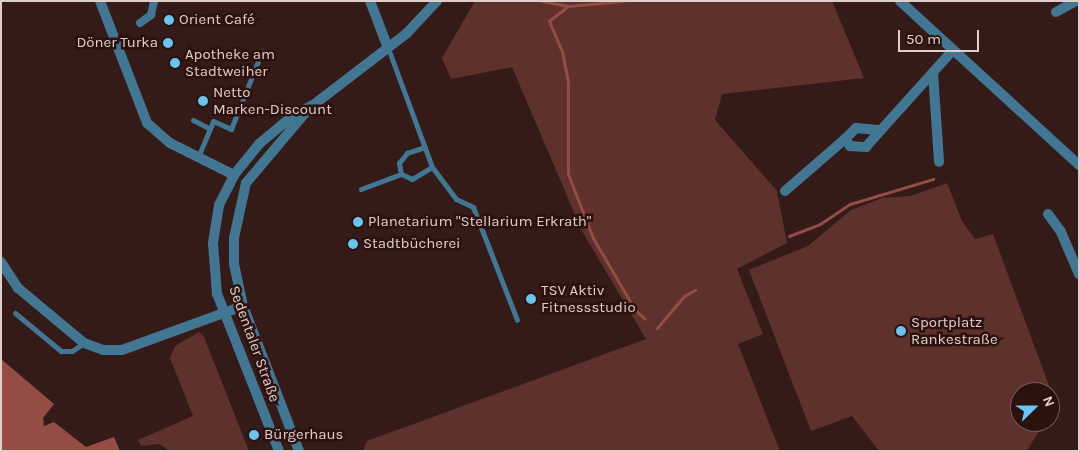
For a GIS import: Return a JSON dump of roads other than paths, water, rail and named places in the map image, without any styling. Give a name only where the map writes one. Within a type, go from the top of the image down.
[{"type":"street","points":[[100,1],[147,122],[158,135],[246,183]]},
{"type":"street","points":[[140,23],[151,15],[154,1]]},
{"type":"street","points":[[370,1],[388,48]]},
{"type":"street","name":"Sedentaler Straße","points":[[299,451],[243,306],[234,264],[234,238],[246,183],[312,106],[388,48],[427,15],[437,1]]},
{"type":"street","points":[[900,1],[1079,165]]},
{"type":"street","points":[[1056,12],[1076,1]]},
{"type":"street","points":[[845,139],[850,146],[866,147],[953,50]]},
{"type":"street","points":[[933,73],[939,162]]},
{"type":"street","name":"Sedentaler Straße","points":[[279,451],[224,313],[213,269],[214,224],[219,205],[234,175],[259,144],[296,113],[312,106]]},
{"type":"street","points":[[785,191],[856,128],[881,130]]},
{"type":"street","points":[[1048,214],[1074,248],[1077,267]]},
{"type":"street","points":[[1,262],[18,288],[84,343],[103,350],[122,350],[243,306]]},
{"type":"lane","points":[[388,48],[432,167],[456,199],[473,207],[517,320]]},
{"type":"lane","points":[[197,157],[212,121],[231,129],[262,52]]},
{"type":"lane","points":[[193,120],[210,128]]},
{"type":"lane","points":[[401,174],[399,162],[407,153],[425,147]]},
{"type":"lane","points":[[361,189],[401,174],[412,179],[432,167]]},
{"type":"lane","points":[[15,313],[61,351],[72,351],[84,343]]},
{"type":"waterway","points":[[542,1],[568,6],[623,1]]},
{"type":"waterway","points":[[568,6],[549,21],[562,51],[568,82],[568,174],[593,238],[635,310],[645,319]]},
{"type":"waterway","points":[[789,236],[820,224],[850,204],[933,179]]},
{"type":"waterway","points":[[657,328],[684,296],[695,290]]},
{"type":"place","name":"Orient Café","points":[[169,20]]},
{"type":"place","name":"Döner Turka","points":[[168,43]]},
{"type":"place","name":"Apotheke am Stadtweiher","points":[[175,63]]},
{"type":"place","name":"Netto Marken-Discount","points":[[203,101]]},
{"type":"place","name":"Planetarium \"Stellarium Erkrath\"","points":[[358,222]]},
{"type":"place","name":"Stadtbücherei","points":[[353,244]]},
{"type":"place","name":"TSV Aktiv Fitnessstudio","points":[[531,299]]},
{"type":"place","name":"Sportplatz Rankestraße","points":[[901,331]]},
{"type":"place","name":"Bürgerhaus","points":[[254,435]]}]
